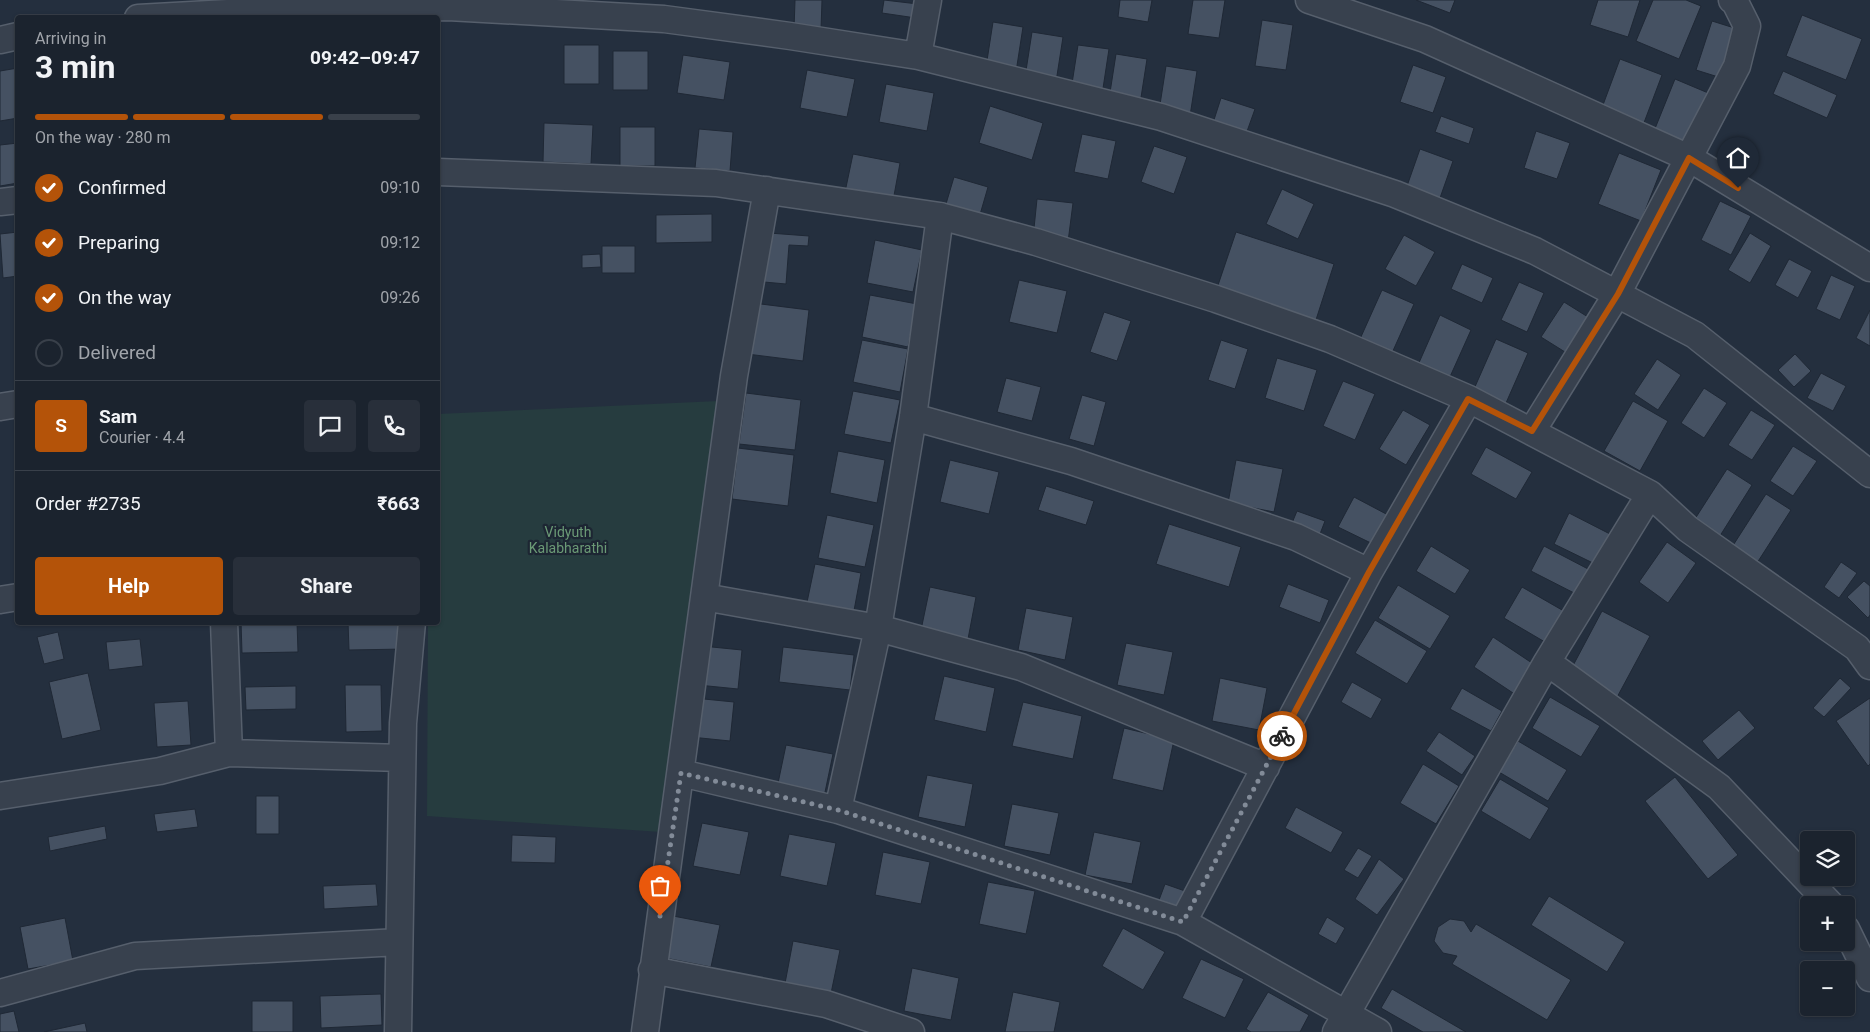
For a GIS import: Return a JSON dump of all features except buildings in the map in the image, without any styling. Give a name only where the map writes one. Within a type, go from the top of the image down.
[{"type":"street","points":[[918,56],[928,0]]},
{"type":"street","points":[[1309,0],[1425,39],[1689,158],[1870,268]]},
{"type":"street","points":[[1532,431],[1618,294],[1737,66],[1747,26],[1736,2],[1732,0]]},
{"type":"street","points":[[192,15],[399,4],[664,19],[918,56],[1161,117],[1395,194],[1535,251],[1696,335],[1870,474]]},
{"type":"street","points":[[0,40],[15,37]]},
{"type":"street","points":[[440,172],[716,183],[940,216],[1036,242],[1216,299],[1330,339],[1468,399],[1650,494],[1688,529],[1857,648],[1870,666]]},
{"type":"street","points":[[645,1032],[734,376],[767,190]]},
{"type":"street","points":[[0,202],[15,200]]},
{"type":"street","points":[[838,810],[878,628],[913,417],[940,216]]},
{"type":"street","points":[[1183,922],[1369,572],[1468,399]]},
{"type":"street","points":[[0,407],[15,404]]},
{"type":"street","points":[[913,417],[1071,461],[1277,530],[1296,537],[1369,572]]},
{"type":"street","points":[[1342,1024],[1547,662],[1650,494]]},
{"type":"street","points":[[704,597],[878,628],[1021,667],[1266,767]]},
{"type":"street","points":[[0,600],[15,598]]},
{"type":"street","points":[[224,625],[229,752]]},
{"type":"street","points":[[398,1032],[402,723],[412,625]]},
{"type":"street","points":[[1547,662],[1719,787],[1822,896]]},
{"type":"street","points":[[0,796],[160,771],[229,752],[402,758]]},
{"type":"street","points":[[681,773],[838,810],[1183,922],[1342,1024],[1378,1032]]},
{"type":"street","points":[[0,993],[135,956],[399,942]]},
{"type":"street","points":[[1855,948],[1870,978]]},
{"type":"street","points":[[652,970],[826,1004],[911,1032]]},
{"type":"green space","name":"Vidyuth Kalabharathi","points":[[718,401],[661,832],[427,816],[428,625],[440,625],[440,414]]},
{"type":"way so far","points":[[660,916],[681,773],[838,810],[1183,922],[1282,736]]},
{"type":"route","points":[[1282,736],[1369,572],[1468,399],[1532,431],[1618,294],[1689,158],[1738,188]]}]
